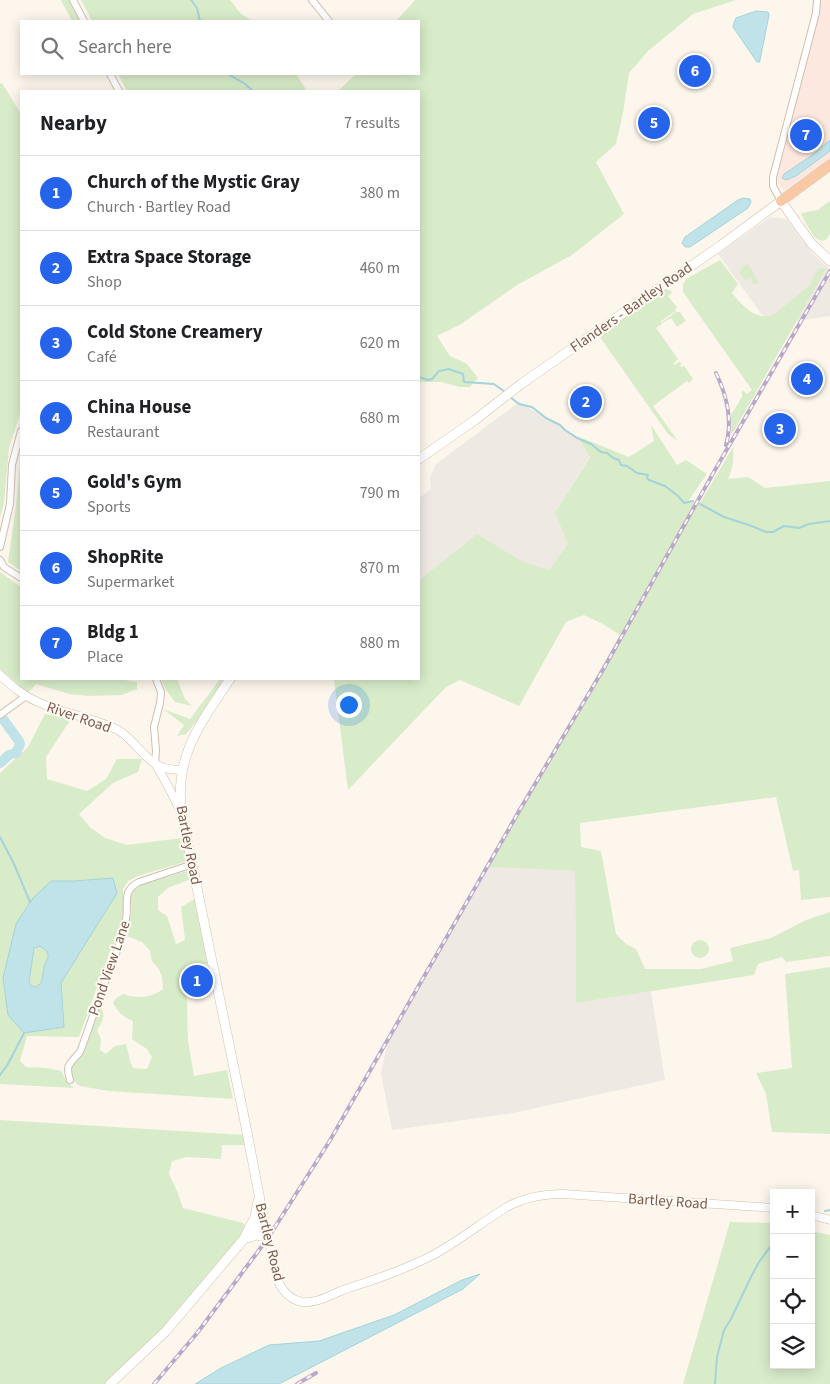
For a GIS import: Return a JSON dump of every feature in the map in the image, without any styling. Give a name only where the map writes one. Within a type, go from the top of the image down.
[{"type":"highway","points":[[781,201],[830,165]]},
{"type":"main road","points":[[781,201],[811,243],[830,261]]},
{"type":"main road","name":"Flanders - Bartley Road","points":[[420,458],[468,425],[521,384],[720,246],[781,201]]},
{"type":"main road","points":[[182,770],[188,749],[198,727],[229,680]]},
{"type":"main road","name":"Bartley Road","points":[[182,770],[180,796],[182,815],[264,1221]]},
{"type":"main road","points":[[243,1240],[255,1218],[259,1194]]},
{"type":"main road","points":[[110,1384],[166,1332],[243,1240],[264,1221]]},
{"type":"main road","points":[[243,1240],[256,1235],[268,1238]]},
{"type":"street","points":[[74,0],[84,20]]},
{"type":"street","points":[[312,0],[328,20]]},
{"type":"street","points":[[781,201],[773,186],[773,177],[815,18],[817,0]]},
{"type":"street","points":[[111,75],[119,90]]},
{"type":"street","points":[[0,547],[10,504],[12,465],[20,435]]},
{"type":"street","points":[[0,560],[4,567],[20,577]]},
{"type":"street","name":"River Road","points":[[0,676],[26,696],[46,706],[116,729],[132,740],[154,763],[182,815]]},
{"type":"street","points":[[156,680],[161,692],[154,727],[156,751],[154,763],[165,768],[182,770]]},
{"type":"street","points":[[1,714],[26,696]]},
{"type":"street","name":"Pond View Lane","points":[[70,1080],[67,1068],[69,1063],[80,1052],[124,931],[128,909],[128,892],[132,885],[192,864]]},
{"type":"street","name":"Bartley Road","points":[[264,1221],[277,1279],[290,1297],[304,1302],[320,1299],[426,1259],[507,1207],[534,1196],[563,1194],[770,1208]]},
{"type":"street","points":[[815,1216],[830,1220]]},
{"type":"shaded area","points":[[814,0],[830,0],[830,159],[783,191],[776,178],[817,20],[818,6],[813,5]]},
{"type":"shaded area","points":[[770,217],[787,219],[816,257],[830,269],[830,316],[797,321],[783,344],[718,254]]},
{"type":"shaded area","points":[[519,402],[577,436],[590,456],[555,513],[569,545],[549,570],[522,561],[477,534],[420,579],[420,497],[431,489],[430,478],[436,464]]},
{"type":"shaded area","points":[[488,867],[575,871],[576,1003],[651,991],[665,1080],[513,1113],[392,1130],[381,1073],[389,1036]]},
{"type":"green space","points":[[61,0],[69,0],[79,20],[71,20]]},
{"type":"green space","points":[[81,0],[230,0],[241,14],[251,20],[91,20]]},
{"type":"green space","points":[[415,0],[736,0],[693,14],[648,51],[629,73],[616,144],[596,162],[624,214],[572,255],[517,285],[461,324],[437,336],[450,356],[467,364],[478,378],[470,387],[460,387],[441,382],[420,382],[420,90],[339,90],[355,75],[420,75],[420,20],[397,20]]},
{"type":"green space","points":[[119,75],[297,75],[306,90],[126,90]]},
{"type":"green space","points":[[2,83],[20,112],[20,413],[9,448],[4,503],[0,517],[0,84]]},
{"type":"green space","points":[[830,201],[830,234],[826,240],[820,240],[813,234],[801,213],[819,210]]},
{"type":"green space","points":[[720,260],[738,284],[732,293],[749,311],[760,316],[773,315],[809,286],[818,268],[826,269],[734,431],[731,433],[731,415],[742,397],[742,390],[747,394],[752,390],[683,292],[683,285],[686,279]]},
{"type":"green space","points":[[748,264],[759,282],[754,285],[750,278],[745,281],[740,273],[740,269]]},
{"type":"green space","points":[[665,290],[670,290],[672,293],[668,296],[677,307],[676,311],[661,321],[662,324],[656,328],[678,359],[673,364],[679,362],[682,364],[680,365],[681,367],[684,366],[693,379],[689,383],[687,381],[653,406],[678,441],[668,434],[600,337],[602,333]]},
{"type":"green space","points":[[676,312],[680,312],[686,321],[677,327],[671,318],[662,322]]},
{"type":"green space","points":[[651,425],[677,465],[686,460],[707,474],[689,500],[700,503],[733,447],[733,464],[728,479],[748,477],[765,488],[830,481],[830,897],[801,900],[799,870],[793,871],[776,797],[580,823],[581,847],[601,851],[616,934],[626,944],[636,949],[645,969],[701,969],[733,961],[730,948],[771,938],[806,920],[830,912],[830,956],[786,962],[782,957],[758,964],[754,975],[576,1003],[575,871],[488,867],[620,635],[584,615],[566,622],[519,706],[460,680],[446,687],[348,790],[334,680],[420,680],[420,579],[477,534],[522,561],[549,570],[568,544],[555,513],[590,457],[577,436],[629,457],[654,441]]},
{"type":"green space","points":[[20,466],[20,570],[8,562]]},
{"type":"green space","points":[[0,572],[20,586],[20,680],[125,680],[137,682],[137,689],[122,695],[89,696],[69,694],[36,684],[28,693],[0,669]]},
{"type":"green space","points":[[161,680],[177,680],[185,699],[192,706],[175,702]]},
{"type":"green space","points":[[219,680],[224,680],[186,734],[177,736],[184,725],[163,709],[190,719]]},
{"type":"green space","points":[[45,714],[71,719],[46,757],[47,779],[87,791],[106,779],[117,759],[142,759],[138,772],[113,783],[79,814],[90,827],[105,838],[127,845],[182,838],[188,861],[138,876],[128,881],[123,889],[123,914],[119,934],[110,952],[79,1037],[27,1036],[20,1061],[26,1067],[61,1071],[67,1082],[74,1088],[0,1084],[0,773],[28,747]]},
{"type":"green space","points":[[190,870],[191,879],[168,888],[158,897],[158,910],[167,916],[176,944],[185,940],[181,907],[195,899],[208,963],[182,971],[187,1000],[188,1041],[194,1076],[227,1070],[233,1099],[109,1091],[80,1086],[75,1082],[70,1071],[82,1054],[99,1004],[103,1012],[103,1020],[97,1030],[101,1040],[100,1050],[106,1054],[115,1046],[126,1044],[133,1068],[147,1069],[152,1057],[147,1049],[132,1039],[133,1021],[121,1014],[113,1003],[116,998],[123,994],[133,997],[144,997],[163,989],[162,976],[152,961],[150,951],[142,942],[127,936],[131,913],[130,893],[140,885]]},
{"type":"green space","points":[[700,940],[706,943],[709,949],[706,955],[700,958],[694,955],[691,949],[694,943]]},
{"type":"green space","points":[[830,967],[830,1134],[772,1132],[766,1094],[756,1073],[792,1068],[785,974]]},
{"type":"green space","points":[[0,1120],[244,1135],[245,1145],[222,1145],[221,1159],[187,1157],[172,1161],[169,1174],[183,1208],[243,1223],[246,1227],[240,1241],[164,1329],[105,1384],[0,1384]]},
{"type":"green space","points":[[730,1222],[770,1223],[770,1369],[815,1369],[815,1232],[830,1235],[830,1384],[683,1384]]},
{"type":"water","points":[[756,11],[768,12],[769,15],[760,62],[757,62],[733,27],[736,18]]},
{"type":"water","points":[[830,140],[830,151],[796,176],[786,180],[782,178],[784,174],[811,156]]},
{"type":"water","points":[[743,198],[750,199],[751,202],[748,208],[690,247],[685,247],[682,243],[685,237]]},
{"type":"water","points":[[113,878],[117,893],[61,983],[64,1027],[24,1033],[8,1015],[3,978],[16,924],[32,899],[51,881]],"holes":[[[40,946],[48,953],[48,958],[44,967],[42,981],[36,987],[32,986],[29,982],[34,948]]]},
{"type":"water","points":[[480,1274],[463,1289],[279,1384],[195,1384],[221,1368],[269,1345],[319,1341],[394,1315],[462,1280]]},
{"type":"waterway","points":[[191,0],[197,8],[200,20]]},
{"type":"waterway","points":[[230,75],[252,90]]},
{"type":"waterway","points":[[420,377],[428,380],[432,379],[439,371],[449,369],[463,374],[464,382],[494,384],[505,392]]},
{"type":"waterway","points":[[510,397],[519,404],[532,407],[577,438],[619,460],[621,465],[627,466],[637,473],[648,475],[647,478],[649,480],[665,486],[684,503],[693,501]]},
{"type":"waterway","points":[[700,504],[724,517],[766,532],[773,532],[784,526],[799,528],[809,524],[830,521]]},
{"type":"waterway","points":[[0,763],[9,755],[16,753],[20,744],[3,719]]},
{"type":"waterway","points":[[0,837],[30,902]]},
{"type":"waterway","points":[[0,1075],[24,1033]]},
{"type":"waterway","points":[[825,1211],[830,1210]]},
{"type":"waterway","points":[[715,1384],[717,1357],[724,1330],[759,1262],[770,1247]]},
{"type":"railway","points":[[154,1384],[198,1332],[268,1238],[329,1142],[522,806],[604,668],[830,271]]},
{"type":"railway","points":[[716,373],[728,408],[729,426],[726,445]]},
{"type":"railway","points":[[297,1384],[316,1373]]},
{"type":"place","name":"ShopRite","points":[[695,71]]},
{"type":"place","name":"Gold's Gym","points":[[654,123]]},
{"type":"place","name":"Bldg 1","points":[[806,135]]},
{"type":"place","name":"China House","points":[[807,379]]},
{"type":"place","name":"Extra Space Storage","points":[[586,402]]},
{"type":"place","name":"Cold Stone Creamery","points":[[780,429]]},
{"type":"place","name":"Church of the Mystic Gray","points":[[197,981]]}]
